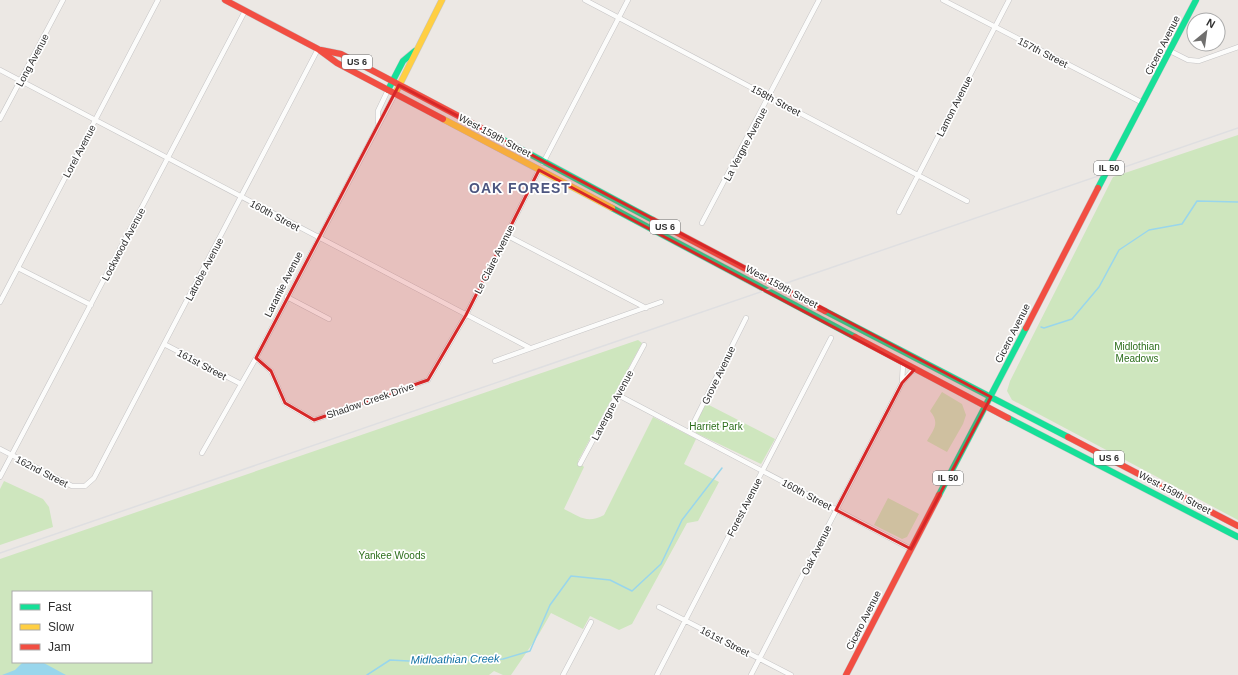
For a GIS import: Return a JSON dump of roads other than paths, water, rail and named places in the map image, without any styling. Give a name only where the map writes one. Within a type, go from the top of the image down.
[{"type":"main road","name":"West 159th Street","points":[[224,0],[318,49],[337,63],[839,328],[903,364],[1238,537]]},
{"type":"main road","name":"Laramie Avenue","points":[[395,94],[442,0]]},
{"type":"main road","name":"Cicero Avenue","points":[[846,675],[1196,0]]},
{"type":"main road","name":"West 159th Street","points":[[318,49],[341,54],[543,163],[1238,526]]},
{"type":"main road","name":"Laramie Avenue","points":[[388,90],[403,61],[416,50]]},
{"type":"street","name":"Long Avenue","points":[[0,119],[63,0]]},
{"type":"street","name":"Lorel Avenue","points":[[0,302],[158,0]]},
{"type":"street","name":"158th Street","points":[[585,0],[967,201]]},
{"type":"street","points":[[543,163],[628,0]]},
{"type":"street","name":"La Vergne Avenue","points":[[702,223],[770,97],[819,0]]},
{"type":"street","name":"157th Street","points":[[943,0],[1143,103]]},
{"type":"street","name":"Lamon Avenue","points":[[899,212],[1009,0]]},
{"type":"street","name":"Lockwood Avenue","points":[[0,477],[245,11]]},
{"type":"street","points":[[1170,51],[1188,60],[1199,61],[1238,47]]},
{"type":"street","name":"Latrobe Avenue","points":[[85,486],[94,478],[318,49]]},
{"type":"street","name":"160th Street","points":[[0,70],[530,348]]},
{"type":"street","name":"Laramie Avenue","points":[[378,123],[378,111],[388,90]]},
{"type":"street","name":"Laramie Avenue","points":[[202,453],[256,358],[378,123],[395,94]]},
{"type":"street","name":"Le Claire Avenue","points":[[446,346],[466,315],[539,170]]},
{"type":"street","points":[[506,235],[646,308]]},
{"type":"street","points":[[18,268],[91,305]]},
{"type":"street","points":[[288,297],[329,319]]},
{"type":"street","points":[[496,361],[661,302]]},
{"type":"street","name":"Grove Avenue","points":[[690,432],[746,318]]},
{"type":"street","name":"Forest Avenue","points":[[657,675],[831,338]]},
{"type":"street","name":"161st Street","points":[[164,344],[241,384]]},
{"type":"street","name":"Lavergne Avenue","points":[[580,464],[644,345]]},
{"type":"street","name":"Shadow Creek Drive","points":[[256,358],[271,371],[285,402],[314,420],[428,380],[446,346]]},
{"type":"street","name":"Oak Avenue","points":[[902,383],[903,364]]},
{"type":"street","name":"Oak Avenue","points":[[751,675],[902,383],[911,372],[915,370]]},
{"type":"street","name":"160th Street","points":[[618,395],[911,549]]},
{"type":"street","name":"162nd Street","points":[[0,449],[72,486],[85,486]]},
{"type":"street","name":"161st Street","points":[[659,607],[791,675]]},
{"type":"street","points":[[564,675],[591,622]]},
{"type":"water","points":[[22,663],[44,663],[66,675],[2,675],[15,670]]},
{"type":"waterway","points":[[1041,327],[1044,328],[1072,319],[1099,287],[1119,250],[1149,230],[1182,224],[1197,201],[1238,202]]},
{"type":"waterway","name":"Midloathian Creek","points":[[367,675],[390,660],[428,662],[503,659],[530,651],[550,605],[571,576],[610,580],[632,591],[661,564],[682,520],[722,468]]},
{"type":"railway","points":[[0,553],[1238,128]]},
{"type":"district","name":"OAK FOREST","points":[[520,188]]},
{"type":"park label","name":"Midlothian Meadows","points":[[1137,352]]},
{"type":"park label","name":"Harriet Park","points":[[716,426]]},
{"type":"park label","name":"Yankee Woods","points":[[392,555]]}]
